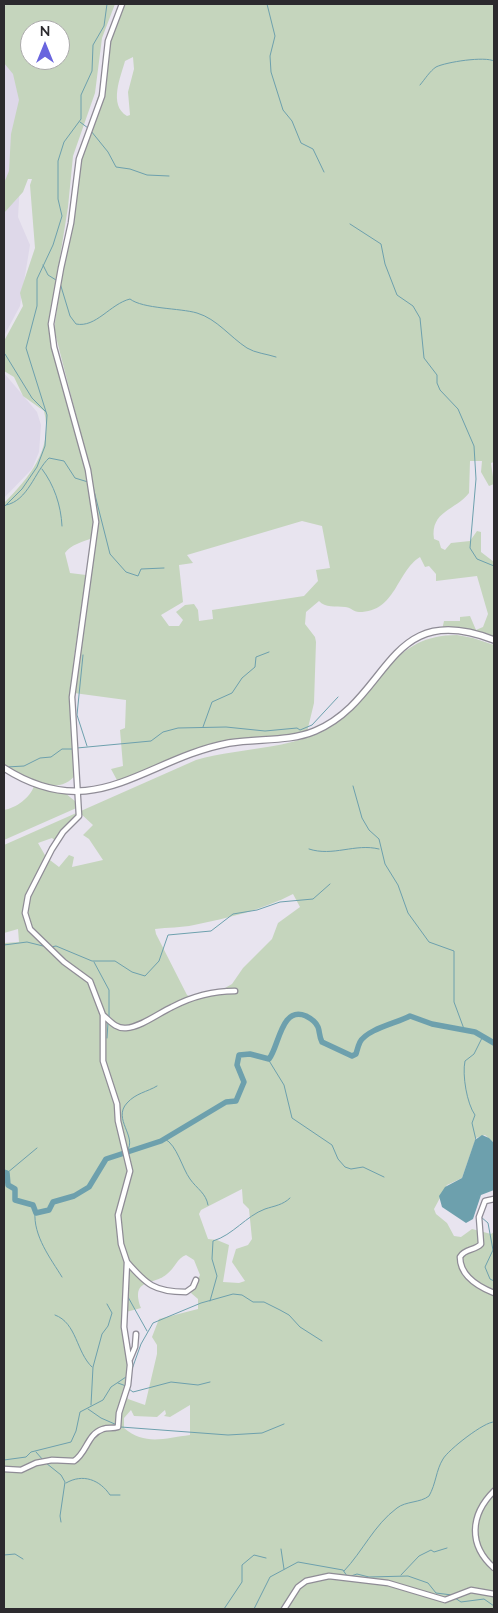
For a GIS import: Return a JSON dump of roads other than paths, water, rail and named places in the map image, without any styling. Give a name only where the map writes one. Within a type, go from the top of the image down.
[{"type":"main road","points":[[4,768],[34,785],[55,790],[77,791],[114,786],[182,758],[229,743],[283,739],[315,731],[338,718],[364,692],[390,658],[418,636],[432,630],[468,632],[494,640]]},
{"type":"street","points":[[4,1469],[21,1470],[36,1463],[52,1460],[74,1461],[83,1453],[87,1442],[102,1430],[118,1427],[119,1413],[128,1385],[130,1359],[124,1327],[126,1262],[121,1244],[118,1208],[130,1171],[125,1155],[117,1104],[103,1060],[103,1015],[90,982],[64,962],[30,930],[25,913],[28,896],[52,849],[63,832],[79,816],[72,697],[96,522],[88,470],[54,347],[51,324],[60,268],[71,223],[79,160],[102,96],[108,42],[122,4]]},
{"type":"street","points":[[103,1015],[117,1026],[130,1027],[160,1015],[176,1005],[217,991],[235,991]]},
{"type":"street","points":[[494,1199],[485,1202],[480,1210],[481,1244],[462,1253],[460,1262],[465,1272],[476,1284],[494,1293]]},
{"type":"street","points":[[126,1262],[142,1281],[165,1290],[186,1292],[193,1287],[196,1280]]},
{"type":"street","points":[[130,1359],[135,1347],[136,1334]]},
{"type":"street","points":[[494,1490],[482,1504],[476,1524],[475,1537],[482,1556],[494,1568]]},
{"type":"street","points":[[284,1609],[298,1588],[306,1581],[329,1576],[388,1583],[445,1600],[471,1590],[494,1594]]},
{"type":"water","points":[[482,1135],[494,1143],[494,1190],[481,1195],[473,1219],[466,1223],[442,1207],[439,1196],[445,1187],[462,1178],[475,1140]]},
{"type":"waterway","points":[[4,507],[22,489],[37,467],[45,446],[47,415],[26,348],[37,306],[37,279],[53,245],[62,216],[58,199],[58,161],[64,142],[81,119],[81,95],[92,71],[93,45],[104,26],[107,4]]},
{"type":"waterway","points":[[267,4],[275,36],[270,56],[271,72],[283,110],[292,121],[301,143],[313,149],[324,172]]},
{"type":"waterway","points":[[420,85],[436,67],[441,65],[474,59],[494,61]]},
{"type":"waterway","points":[[80,122],[88,128]]},
{"type":"waterway","points":[[91,131],[108,152],[116,167],[130,169],[147,175],[169,176]]},
{"type":"waterway","points":[[350,224],[381,244],[385,264],[397,295],[413,306],[420,318],[424,358],[437,375],[437,383],[440,390],[458,409],[474,446],[476,479],[470,548],[477,559],[494,566]]},
{"type":"waterway","points":[[43,265],[48,275],[56,280]]},
{"type":"waterway","points":[[60,283],[70,316],[76,324],[83,324],[97,319],[130,299],[152,307],[197,313],[211,319],[247,348],[276,357]]},
{"type":"waterway","points":[[5,354],[32,398],[46,412]]},
{"type":"waterway","points":[[6,505],[14,502],[26,492],[49,458],[64,461],[75,478],[88,482]]},
{"type":"waterway","points":[[42,469],[56,496],[62,526]]},
{"type":"waterway","points":[[92,483],[110,554],[126,572],[138,576],[141,569],[164,568]]},
{"type":"waterway","points":[[203,727],[212,702],[232,693],[242,678],[255,667],[256,657],[269,652]]},
{"type":"waterway","points":[[83,655],[77,715],[87,746]]},
{"type":"waterway","points":[[77,748],[151,741],[163,732],[178,728],[226,727],[265,731],[297,728],[300,730],[312,725],[338,697]]},
{"type":"waterway","points":[[7,767],[24,766],[40,758],[51,757],[62,749],[73,749]]},
{"type":"waterway","points":[[353,786],[362,818],[369,830],[379,839],[385,864],[398,885],[408,913],[429,942],[454,951],[454,1002],[464,1029]]},
{"type":"waterway","points":[[309,849],[327,852],[361,848],[379,849]]},
{"type":"waterway","points":[[51,947],[56,946],[92,961],[115,961],[132,972],[145,976],[159,961],[168,935],[211,931],[233,914],[257,910],[280,902],[313,899],[330,884]]},
{"type":"waterway","points":[[4,945],[27,942],[47,947]]},
{"type":"waterway","points":[[94,962],[109,990],[109,1019]]},
{"type":"waterway","points":[[4,1172],[7,1173],[8,1185],[15,1189],[15,1200],[33,1205],[36,1213],[49,1210],[53,1202],[74,1196],[89,1187],[106,1159],[161,1141],[226,1102],[236,1101],[244,1082],[237,1065],[239,1055],[250,1054],[269,1059],[286,1022],[291,1016],[298,1014],[306,1016],[316,1023],[322,1042],[352,1056],[356,1054],[360,1042],[369,1033],[410,1016],[432,1024],[475,1032],[494,1043]]},
{"type":"waterway","points":[[107,1038],[108,1023]]},
{"type":"waterway","points":[[476,1140],[472,1123],[475,1115],[468,1097],[464,1067],[465,1061],[474,1054],[483,1036]]},
{"type":"waterway","points":[[268,1059],[284,1085],[292,1118],[332,1145],[338,1159],[345,1167],[351,1169],[363,1167],[384,1177]]},
{"type":"waterway","points":[[127,1151],[130,1146],[130,1140],[123,1122],[123,1109],[134,1097],[157,1086]]},
{"type":"waterway","points":[[165,1139],[173,1146],[187,1174],[203,1194],[208,1205]]},
{"type":"waterway","points":[[7,1173],[37,1148]]},
{"type":"waterway","points":[[210,1301],[217,1276],[212,1259],[213,1241],[227,1234],[258,1212],[281,1204],[290,1198]]},
{"type":"waterway","points":[[35,1212],[35,1221],[40,1238],[62,1277]]},
{"type":"waterway","points":[[481,1217],[488,1223],[493,1250],[485,1267],[490,1279],[494,1281]]},
{"type":"waterway","points":[[131,1372],[141,1344],[153,1323],[201,1303],[233,1294],[242,1295],[253,1302],[264,1302],[280,1310],[289,1315],[300,1327],[322,1341]]},
{"type":"waterway","points":[[128,1297],[147,1331]]},
{"type":"waterway","points":[[91,1405],[93,1367],[102,1334],[108,1326],[112,1313],[107,1304]]},
{"type":"waterway","points":[[55,1315],[68,1324],[83,1354],[92,1367]]},
{"type":"waterway","points":[[4,1460],[26,1457],[31,1452],[71,1442],[76,1431],[80,1412],[103,1400],[111,1387],[126,1377]]},
{"type":"waterway","points":[[129,1389],[133,1392],[171,1382],[198,1385],[210,1382]]},
{"type":"waterway","points":[[118,1383],[126,1386]]},
{"type":"waterway","points":[[88,1409],[101,1418],[117,1425]]},
{"type":"waterway","points":[[344,1571],[375,1530],[389,1515],[401,1506],[429,1496],[437,1472],[446,1455],[475,1431],[494,1422]]},
{"type":"waterway","points":[[121,1427],[228,1435],[262,1433],[284,1424]]},
{"type":"waterway","points":[[36,1452],[43,1460]]},
{"type":"waterway","points":[[46,1463],[61,1475],[65,1482],[60,1516],[61,1522]]},
{"type":"waterway","points":[[66,1483],[85,1478],[101,1485],[110,1495],[120,1495]]},
{"type":"waterway","points":[[401,1575],[419,1556],[431,1550],[434,1552],[447,1548]]},
{"type":"waterway","points":[[281,1549],[284,1569]]},
{"type":"waterway","points":[[4,1555],[15,1554],[23,1559]]},
{"type":"waterway","points":[[224,1609],[242,1582],[242,1565],[254,1555],[266,1558]]},
{"type":"waterway","points":[[254,1609],[270,1577],[298,1562],[343,1570],[347,1576]]},
{"type":"waterway","points":[[351,1576],[357,1574],[369,1577],[408,1576],[428,1583],[436,1593],[452,1595]]},
{"type":"waterway","points":[[455,1598],[461,1602],[484,1599],[494,1606]]}]
